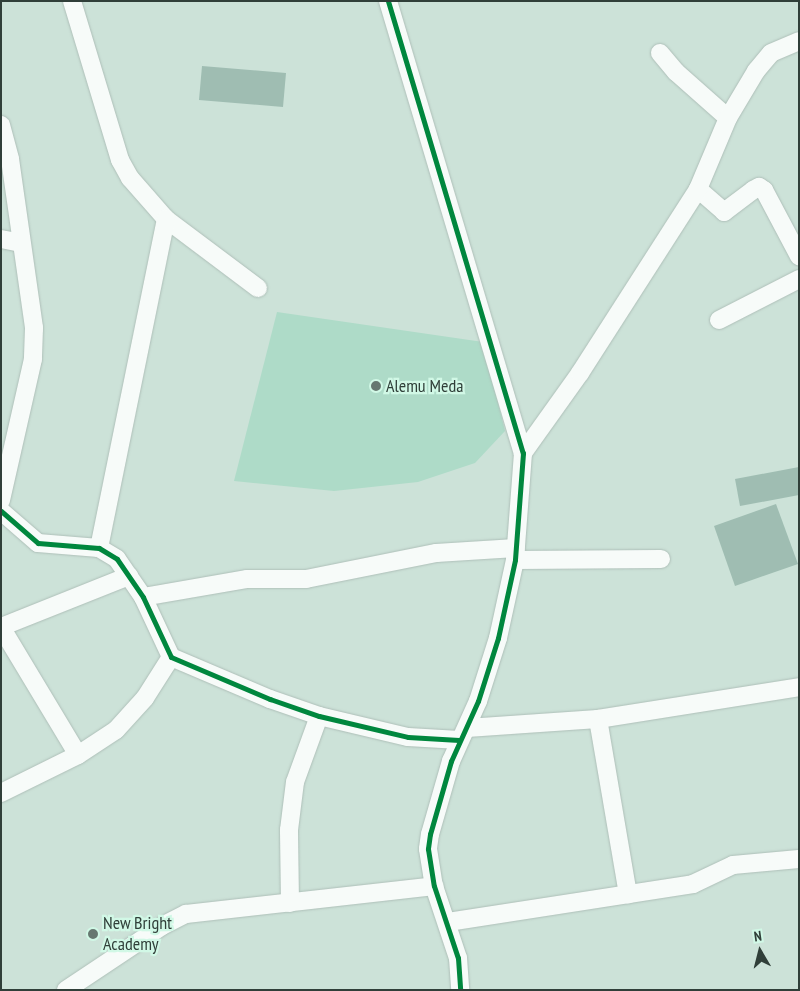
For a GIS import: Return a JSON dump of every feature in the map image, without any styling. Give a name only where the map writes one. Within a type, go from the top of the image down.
[{"type":"street","points":[[72,1],[120,160],[144,197],[166,219],[258,288]]},
{"type":"street","points":[[388,1],[523,453],[515,554],[498,638],[463,734],[430,834],[428,849],[434,886],[448,922],[458,958],[460,990]]},
{"type":"street","points":[[523,453],[585,365],[698,189],[728,118],[756,71],[772,53],[799,41]]},
{"type":"street","points":[[660,53],[676,72],[728,118]]},
{"type":"street","points":[[1,125],[10,159],[34,328],[33,360],[1,500]]},
{"type":"street","points":[[698,189],[724,212],[753,190],[759,187],[764,190],[799,256]]},
{"type":"street","points":[[99,548],[166,219]]},
{"type":"street","points":[[1,239],[21,243]]},
{"type":"street","points":[[719,320],[799,279]]},
{"type":"street","points":[[1,511],[38,543],[99,548],[117,559],[143,597],[171,657],[270,699],[319,716],[408,736],[463,734],[598,719],[799,687]]},
{"type":"street","points":[[143,597],[247,579],[306,579],[436,553],[661,559]]},
{"type":"street","points":[[78,755],[1,627],[129,576]]},
{"type":"street","points":[[3,789],[78,755],[128,720],[171,657]]},
{"type":"street","points":[[290,903],[289,830],[295,782],[319,716]]},
{"type":"street","points":[[598,719],[628,894]]},
{"type":"street","points":[[448,922],[693,884],[733,865],[799,858]]},
{"type":"street","points":[[66,990],[162,926],[186,914],[434,886]]},
{"type":"green space","name":"Alemu Meda","points":[[277,312],[483,342],[505,431],[475,463],[418,482],[334,491],[234,481]]},
{"type":"building","points":[[202,66],[286,73],[283,107],[199,100]]},
{"type":"building","points":[[799,467],[799,495],[740,506],[735,479]]},
{"type":"building","points":[[776,504],[798,564],[735,586],[714,526]]},
{"type":"cycle path","points":[[388,1],[523,453],[515,560],[498,638],[478,701],[451,761],[430,834],[428,849],[434,886],[458,958],[460,990]]},
{"type":"cycle path","points":[[1,511],[38,543],[99,548],[117,559],[143,597],[171,657],[270,699],[319,716],[408,737],[459,740]]},
{"type":"place","name":"Alemu Meda","points":[[376,386]]},
{"type":"place","name":"New Bright Academy","points":[[93,934]]}]
